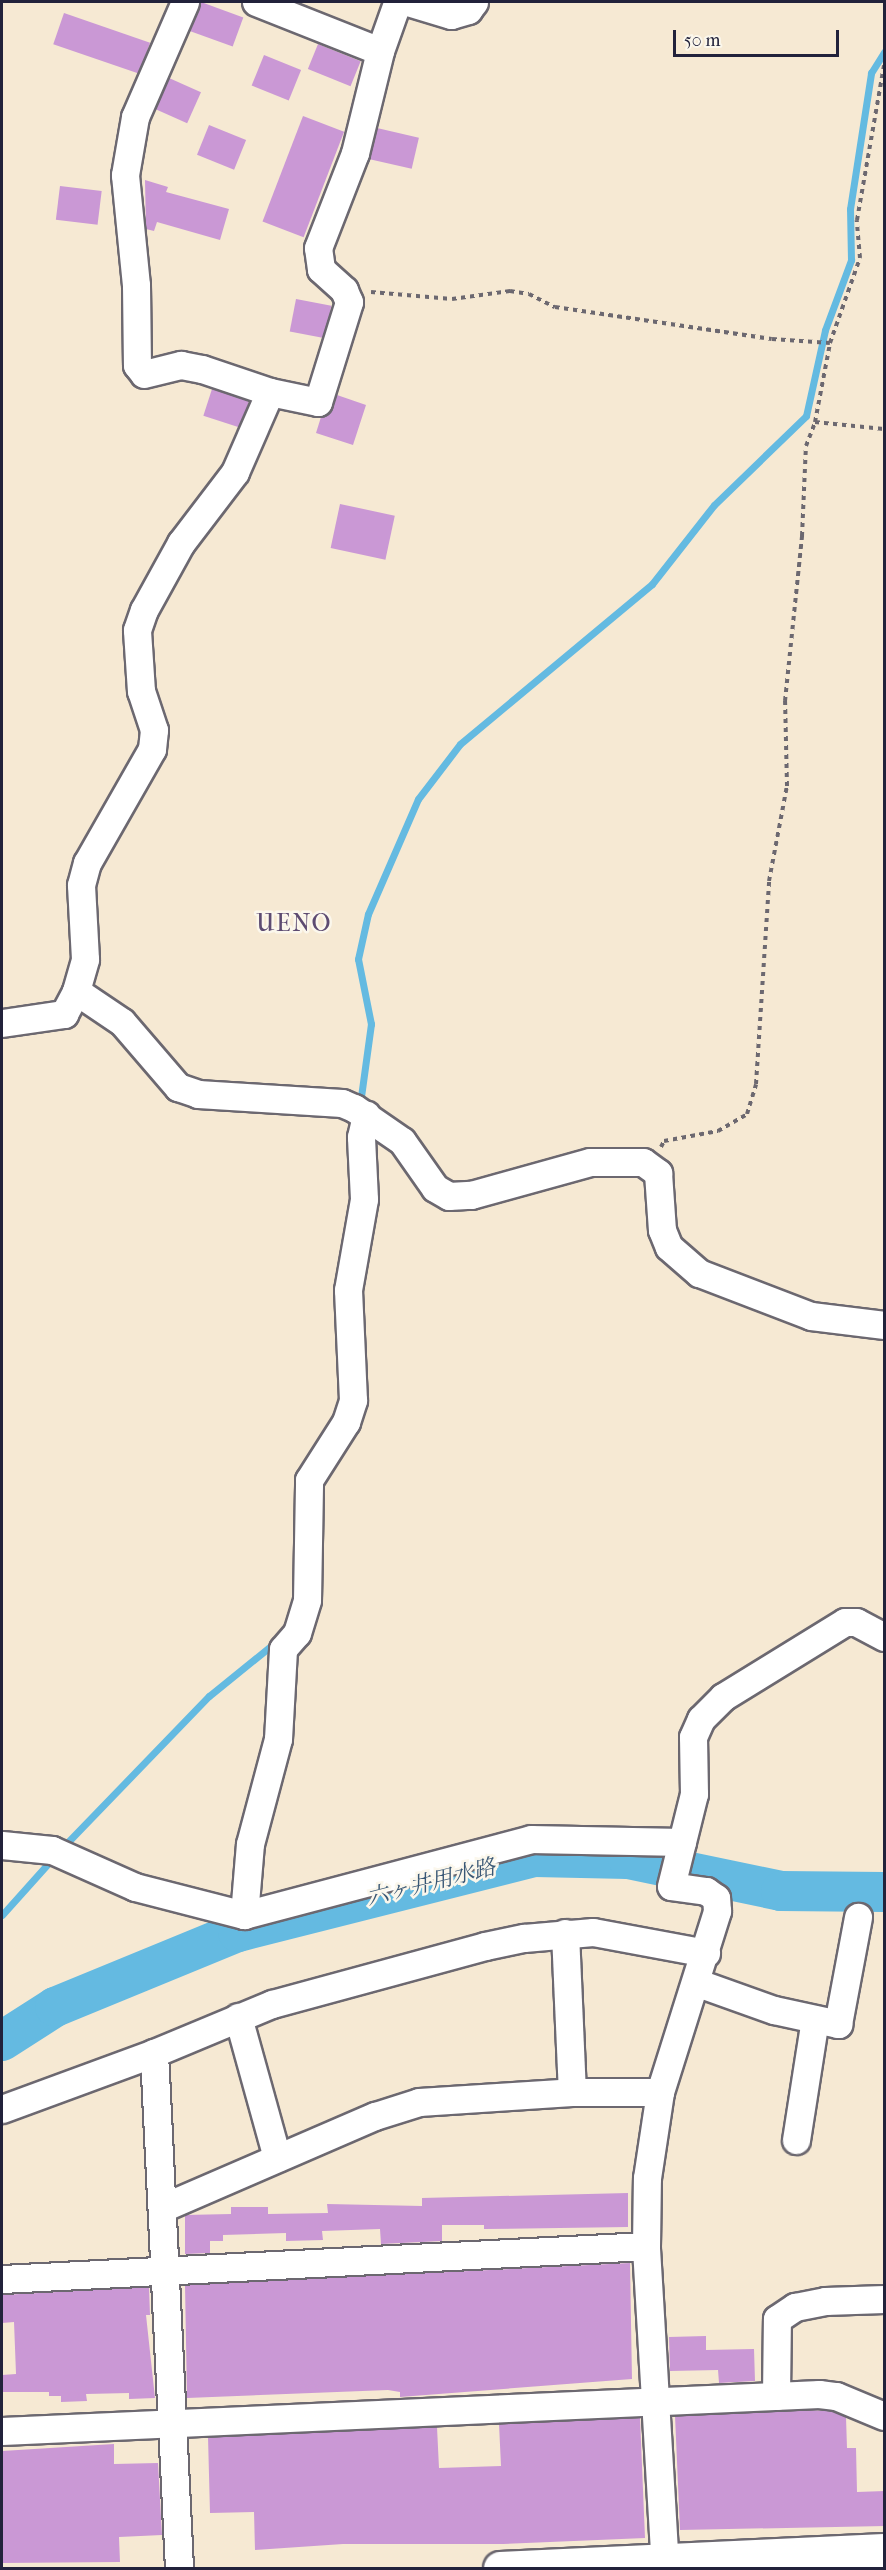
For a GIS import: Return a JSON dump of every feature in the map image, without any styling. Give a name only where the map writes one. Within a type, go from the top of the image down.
[{"type":"main road","points":[[500,2568],[665,2564],[885,2550]]},
{"type":"street","points":[[185,2],[135,117],[125,175],[136,285],[137,365],[144,374],[181,365],[202,369],[270,392],[318,402],[348,312],[344,290],[321,269],[318,248],[355,153],[380,51],[397,3],[401,2]]},
{"type":"street","points":[[256,2],[380,51]]},
{"type":"street","points":[[408,2],[452,15],[468,10],[474,2]]},
{"type":"street","points":[[2,1023],[64,1014],[76,991],[85,959],[81,885],[87,863],[152,748],[154,730],[141,692],[137,630],[140,620],[181,543],[235,472],[270,392]]},
{"type":"street","points":[[76,991],[122,1022],[178,1087],[198,1094],[342,1103],[362,1112],[402,1141],[435,1188],[449,1196],[471,1195],[590,1162],[643,1162],[658,1173],[662,1230],[669,1247],[699,1273],[811,1316],[885,1325]]},
{"type":"street","points":[[244,1915],[250,1844],[278,1739],[283,1649],[297,1633],[307,1600],[309,1480],[346,1422],[353,1400],[348,1290],[364,1199],[362,1112]]},
{"type":"street","points":[[665,2564],[646,2246],[647,2178],[660,2092],[698,1983],[717,1911],[716,1898],[706,1891],[671,1886],[694,1794],[693,1737],[701,1719],[723,1697],[845,1622],[856,1622],[885,1637]]},
{"type":"street","points":[[2,1845],[58,1854],[135,1887],[244,1915],[531,1839],[678,1858]]},
{"type":"street","points":[[698,1983],[774,2010],[838,2024],[858,1917]]},
{"type":"street","points":[[2,2109],[154,2053],[272,2004],[485,1946],[565,1933],[621,1935],[706,1953]]},
{"type":"street","points":[[565,1933],[572,2092]]},
{"type":"street","points":[[238,2017],[277,2158]]},
{"type":"street","points":[[796,2140],[815,2019]]},
{"type":"street","points":[[154,2053],[164,2270],[175,2426],[180,2568]]},
{"type":"street","points":[[162,2208],[277,2158],[418,2102],[572,2092],[660,2092]]},
{"type":"street","points":[[2,2279],[646,2246]]},
{"type":"street","points":[[776,2396],[777,2319],[795,2307],[825,2301],[885,2299]]},
{"type":"street","points":[[2,2431],[175,2426],[656,2400],[776,2396],[836,2396],[885,2416]]},
{"type":"path","points":[[649,1167],[664,1141],[718,1131],[747,1113],[756,1084],[769,881],[787,786],[785,702],[802,536],[806,446],[815,422],[827,343],[860,258],[857,220],[885,65]]},
{"type":"path","points":[[344,290],[452,299],[510,291],[529,294],[555,306],[772,339],[827,343]]},
{"type":"path","points":[[815,422],[885,429]]},
{"type":"building","points":[[201,2],[243,17],[233,47],[190,31]]},
{"type":"building","points":[[64,13],[150,43],[139,74],[53,44]]},
{"type":"building","points":[[318,44],[361,61],[351,86],[308,69]]},
{"type":"building","points":[[264,55],[301,70],[289,101],[252,86]]},
{"type":"building","points":[[169,78],[201,92],[187,123],[155,109]]},
{"type":"building","points":[[303,116],[344,132],[304,237],[263,221]]},
{"type":"building","points":[[209,125],[246,140],[234,170],[197,155]]},
{"type":"building","points":[[377,128],[419,138],[412,169],[370,159]]},
{"type":"building","points":[[145,180],[168,187],[166,192],[229,209],[220,240],[157,222],[154,231],[146,229]]},
{"type":"building","points":[[60,186],[102,191],[98,225],[56,220]]},
{"type":"building","points":[[296,299],[331,306],[325,338],[290,331]]},
{"type":"building","points":[[212,389],[249,401],[240,428],[203,416]]},
{"type":"building","points":[[337,395],[366,405],[353,445],[316,433],[321,417],[329,413]]},
{"type":"building","points":[[340,504],[395,516],[385,560],[331,548]]},
{"type":"building","points":[[628,2193],[628,2227],[484,2229],[484,2225],[442,2225],[442,2241],[381,2244],[380,2229],[322,2231],[323,2240],[286,2241],[286,2233],[223,2235],[223,2241],[210,2241],[210,2253],[185,2254],[185,2215],[231,2214],[231,2207],[268,2207],[268,2214],[328,2213],[327,2204],[422,2206],[422,2198]]},
{"type":"building","points":[[630,2263],[632,2379],[400,2397],[400,2392],[388,2390],[187,2398],[185,2285]]},
{"type":"building","points":[[149,2287],[150,2315],[146,2315],[155,2398],[129,2399],[129,2393],[86,2394],[87,2401],[61,2402],[61,2396],[49,2396],[49,2392],[2,2392],[2,2375],[16,2374],[14,2322],[2,2323],[2,2295]]},
{"type":"building","points":[[706,2336],[706,2350],[754,2349],[755,2381],[719,2383],[718,2370],[670,2371],[669,2337]]},
{"type":"building","points":[[806,2410],[832,2411],[846,2417],[847,2448],[856,2448],[857,2492],[885,2491],[885,2526],[680,2530],[675,2416]]},
{"type":"building","points":[[640,2418],[645,2538],[503,2544],[343,2544],[255,2550],[254,2512],[210,2513],[208,2437],[437,2427],[439,2468],[501,2466],[499,2424]]},
{"type":"building","points":[[114,2444],[114,2464],[158,2463],[162,2535],[119,2537],[120,2562],[2,2563],[2,2451]]},
{"type":"waterway","points":[[360,1104],[371,1024],[358,959],[368,914],[418,799],[460,744],[652,584],[714,505],[806,416],[825,330],[851,260],[850,209],[871,73],[884,52]]},
{"type":"waterway","points":[[63,1847],[209,1696],[277,1641]]},
{"type":"waterway","name":"六ヶ井用水路","points":[[2,2041],[55,2007],[238,1932],[535,1857],[628,1859],[781,1891],[884,1892]]},
{"type":"waterway","points":[[2,1915],[53,1858]]},
{"type":"district","name":"UENO","points":[[294,924]]}]
